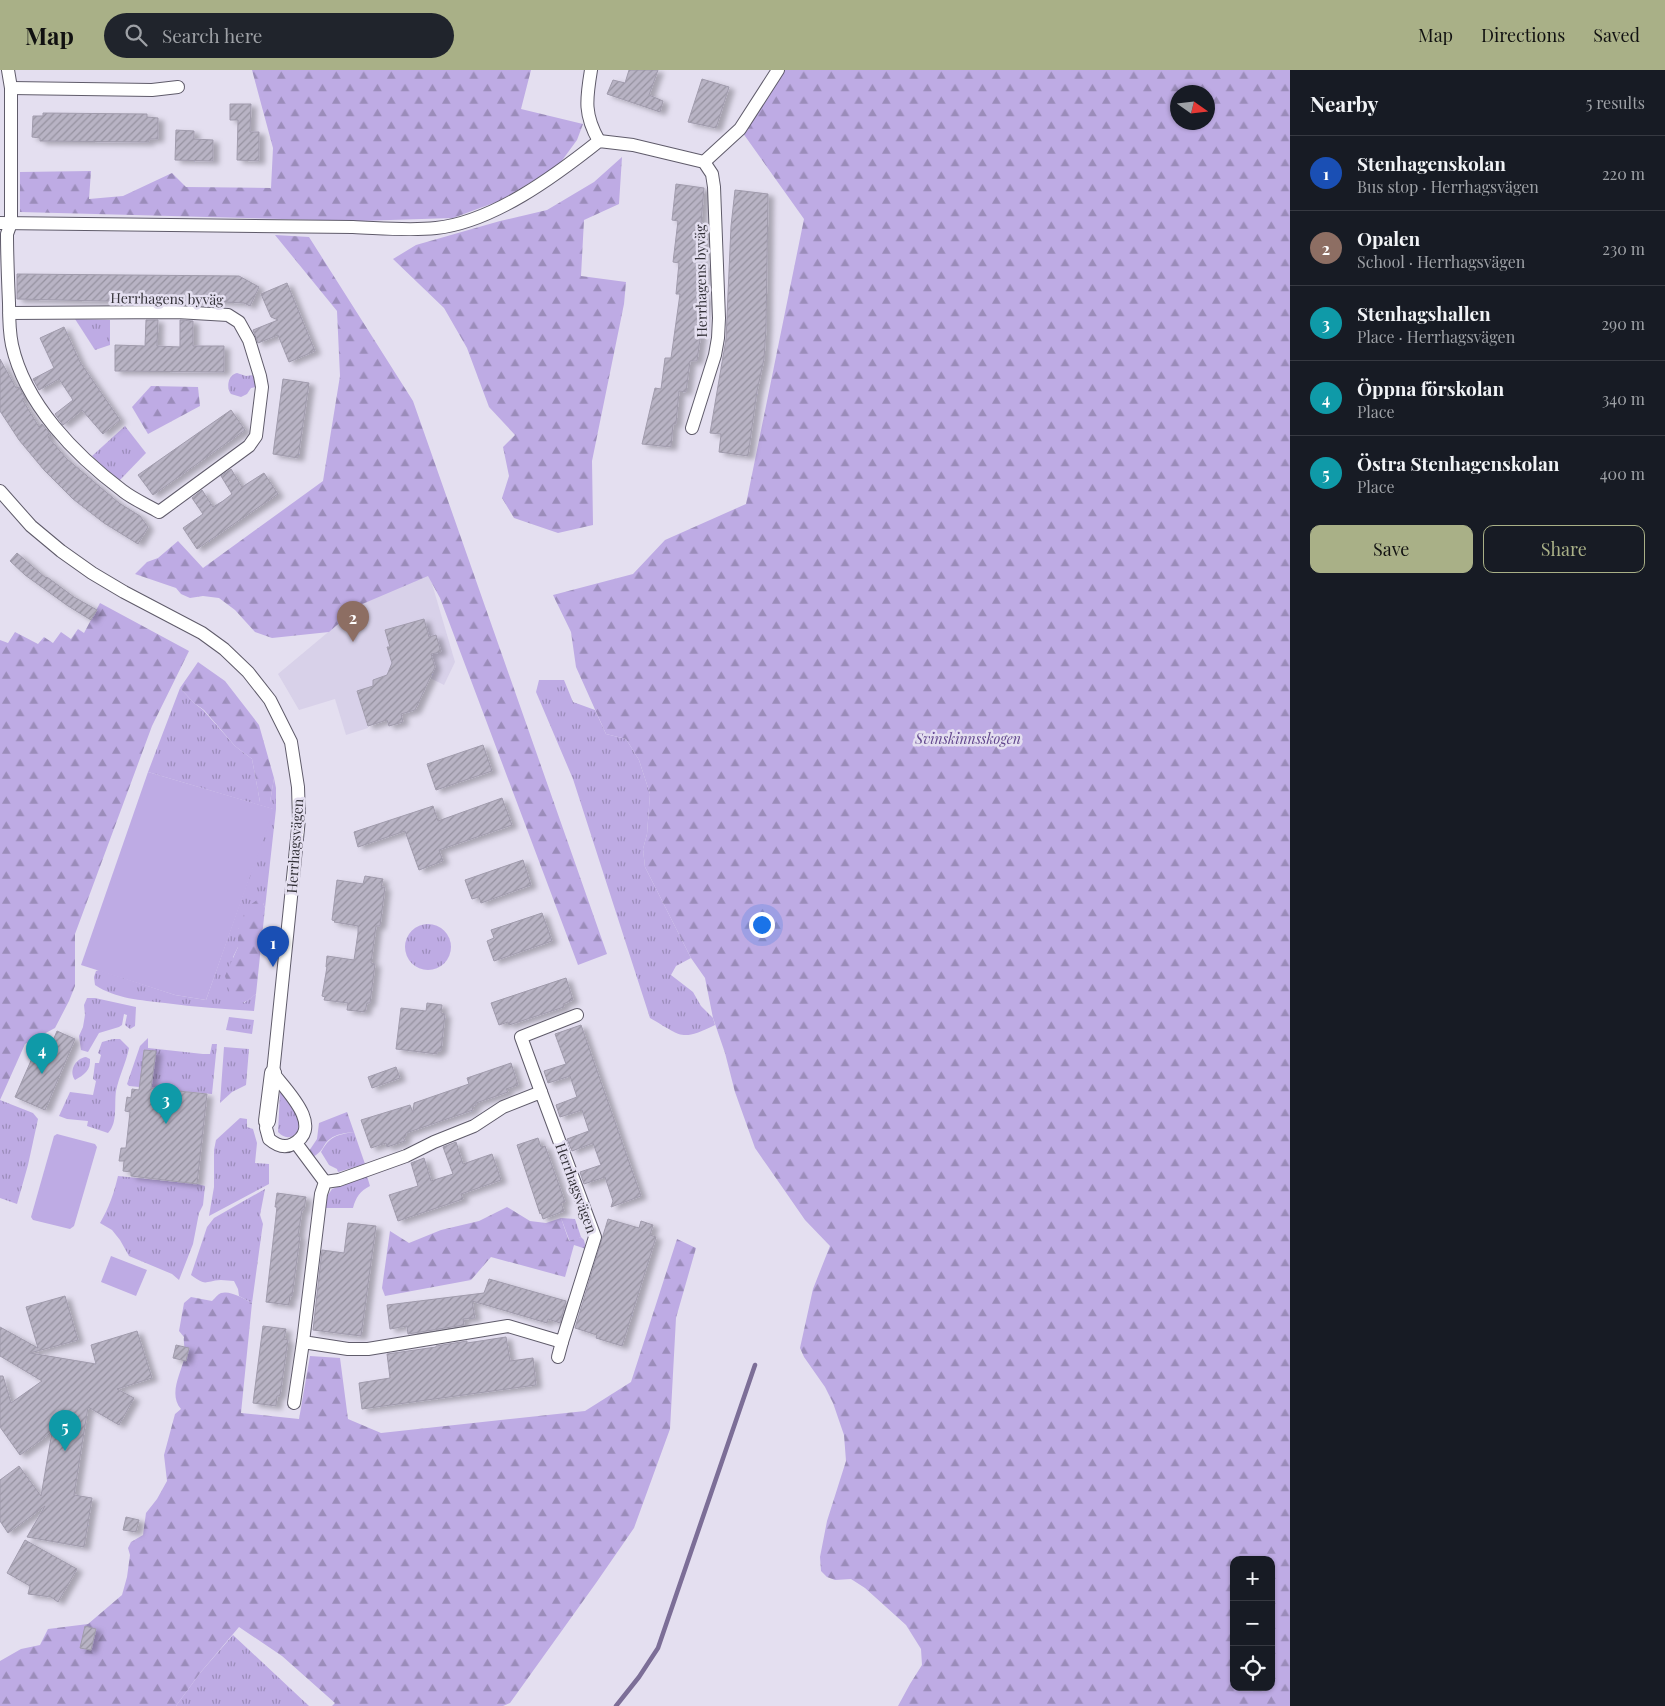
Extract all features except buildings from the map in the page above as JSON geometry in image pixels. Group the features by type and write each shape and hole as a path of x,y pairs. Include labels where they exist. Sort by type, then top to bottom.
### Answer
{"street":[{"name":"Herrhagens byväg","path":"8,70 11,88 5,223 7,234 9,313 12,344 18,366 46,415 70,444 124,492 159,512 249,446 256,436 262,387 258,367 249,340 239,322 228,315 177,312 9,313"},
{"path":"590,70 587,110 591,127 599,142"},
{"path":"5,223 437,228 462,223 507,204 568,166 599,142 633,145 704,162 740,129 778,70"},
{"path":"11,88 152,90 178,87"},
{"name":"Herrhagens byväg","path":"692,428 715,355 719,318 714,187 712,174 704,162"},
{"name":"Herrhagsvägen","path":"0,491 31,526 69,557 116,587 202,633 224,649 248,672 270,700 283,724 295,756 299,819 266,1128 268,1139 274,1144 289,1146 296,1143"},
{"name":"Herrhagsvägen","path":"558,1357 594,1237 521,1037 577,1014"},
{"path":"273,1073 303,1112 306,1120 303,1134 296,1143 325,1182"},
{"path":"325,1182 346,1178 406,1156 434,1142 474,1126 503,1107 541,1092"},
{"path":"294,1403 321,1194 325,1182"},
{"path":"303,1342 348,1349 368,1349 508,1326 562,1342"}],"shaded area":[{"path":"423,553 455,662 444,685 430,678 435,667 431,654 438,652 436,635 429,637 424,619 388,647 392,663 387,675 373,680 373,686 357,691 368,728 346,735 335,699 299,710 278,674"}],"green space":[{"path":"252,70 531,70 521,109 583,124 577,140 558,166 499,201 453,218 359,221 20,212 20,172 91,171 89,199 123,196 172,173 186,187 271,188 273,148"},
{"name":"Svinskinnsskogen","path":"778,70 1290,70 1290,1706 898,1706 922,1665 921,1649 906,1625 865,1588 851,1579 835,1580 827,1577 821,1571 820,1557 827,1521 846,1461 844,1435 833,1403 825,1387 800,1348 813,1289 830,1246 805,1220 755,1148 735,1092 725,1053 713,1018 705,978 691,958 645,867 643,849 647,834 650,794 639,760 626,739 606,734 576,667 571,632 553,595 633,574 665,540 746,504 804,219 740,129"},
{"path":"622,157 619,204 584,220 581,276 626,282 624,304 592,461 593,525 558,533 514,518 502,498 509,476 503,447 515,435 489,407 467,348 444,308 393,259 416,245 500,221 547,210 594,182"},
{"path":"275,235 309,237 413,401 607,954 578,965 440,598 428,576 360,605 329,632 272,638 255,632 235,610 219,598 203,596 190,598 181,594 176,588 135,574 147,562 158,558 178,541 203,568 323,481 340,376 337,311"},
{"path":"75,319 110,320 110,345 95,350"},
{"path":"237,373 246,376 254,375 256,387 251,388 247,394 241,397 231,394 229,388 230,379"},
{"path":"151,386 198,387 200,406 148,434 132,407"},
{"path":"125,426 146,453 119,481 92,456"},
{"path":"100,603 189,651 152,726 75,934 75,986 69,1001 55,1028 25,1044 0,1100 0,640 8,643 15,632 38,644 44,637 53,643 61,632 71,639 78,629 84,633"},
{"path":"198,662 225,681 259,725 274,778 270,802 260,802 252,759 235,746 204,710 194,703 180,688"},
{"path":"539,680 564,680 573,702 595,710 606,734 626,739 639,760 650,794 647,834 643,849 645,867 691,958 676,966 671,975 693,992 701,1006 713,1018 715,1025 695,1034 681,1035 650,1018 573,779 536,692"},
{"path":"180,688 203,710 235,746 252,759 260,802 270,802 274,778 276,809 265,908 263,903 238,929 238,947 233,957 244,1003 256,994 254,1011 138,1000 111,993 95,985 94,977 96,971 99,970 175,995 206,1000 273,809 148,772"},
{"path":"148,772 274,809 206,1000 175,995 81,965"},
{"path":"257,900 263,903 265,908 256,994 247,1001 239,1003 232,1000 225,976 238,947 238,929 247,907"},
{"path":"428,924 441,928 447,934 451,947 447,960 441,966 428,970 415,966 409,960 405,947 409,934 415,928"},
{"path":"87,998 136,1007 135,1026 130,1029 125,1025 127,1015 124,1014 122,1025 99,1033 88,1052 81,1050 79,1036 83,1027 84,1005"},
{"path":"229,1017 254,1020 252,1034 226,1030"},
{"path":"148,1038 148,1048 203,1054 210,1054 212,1044 217,1044 212,1094 129,1086 127,1084 140,1046"},
{"path":"120,1039 129,1048 116,1091 113,1124 108,1133 87,1126 88,1121 67,1119 59,1116 70,1092 93,1095 96,1081 93,1079 95,1063 99,1063 101,1055 98,1053 102,1042"},
{"path":"224,1047 249,1049 246,1085 232,1092 220,1103"},
{"path":"86,1057 90,1059 88,1069 75,1080 72,1073 74,1066 76,1062"},
{"path":"282,1092 293,1107 298,1118 298,1130 295,1135 290,1137 278,1132 280,1093"},
{"path":"0,1100 33,1113 38,1119 17,1204 0,1198"},
{"path":"347,1112 354,1132 332,1137 320,1152 313,1157 309,1151 317,1139 319,1123"},
{"path":"240,1118 247,1119 247,1127 253,1129 257,1143 255,1163 269,1164 269,1184 209,1216 214,1187 214,1150 216,1140"},
{"path":"354,1132 365,1164 338,1172 337,1169 329,1165 321,1152 334,1137"},
{"path":"57,1134 95,1144 97,1147 74,1226 70,1229 33,1220 31,1217 54,1136"},
{"path":"118,1176 205,1186 203,1205 199,1213 193,1244 179,1280 172,1274 129,1256 112,1230 100,1223 111,1200"},
{"path":"367,1176 370,1186 359,1195 353,1208 325,1208 328,1195 332,1189"},
{"path":"265,1189 260,1215 263,1224 252,1303 239,1296 234,1281 203,1282 191,1275 207,1227 214,1218"},
{"path":"507,1207 530,1221 546,1223 561,1218 569,1241 581,1237 584,1240 586,1249 574,1245 565,1277 491,1257 471,1280 385,1296 382,1288 390,1231 409,1243 441,1230 479,1221"},
{"path":"561,1218 575,1219 581,1237 570,1242"},
{"path":"677,1239 696,1248 676,1318 670,1429 634,1528 510,1703 503,1706 332,1706 335,1703 282,1656 239,1627 200,1673 176,1706 0,1706 0,1661 21,1649 40,1645 48,1629 88,1624 122,1595 130,1555 128,1548 131,1542 143,1535 146,1513 157,1499 167,1481 164,1455 175,1414 181,1409 177,1403 175,1390 185,1354 184,1337 179,1331 184,1303 191,1297 212,1301 225,1292 237,1295 252,1303 241,1413 299,1419 310,1356 340,1358 348,1419 381,1433 585,1411 631,1382"},
{"path":"111,1256 147,1270 136,1296 101,1282"},
{"path":"233,1635 309,1706 176,1706 200,1673"}],"waterway":[{"path":"616,1706 639,1677 658,1648 755,1365"}],"place":[{"name":"Opalen","path":"353,642"},
{"name":"Stenhagenskolan","path":"273,967"},
{"name":"Öppna förskolan","path":"42,1074"},
{"name":"Stenhagshallen","path":"166,1124"},
{"name":"Östra Stenhagenskolan","path":"65,1451"}]}
